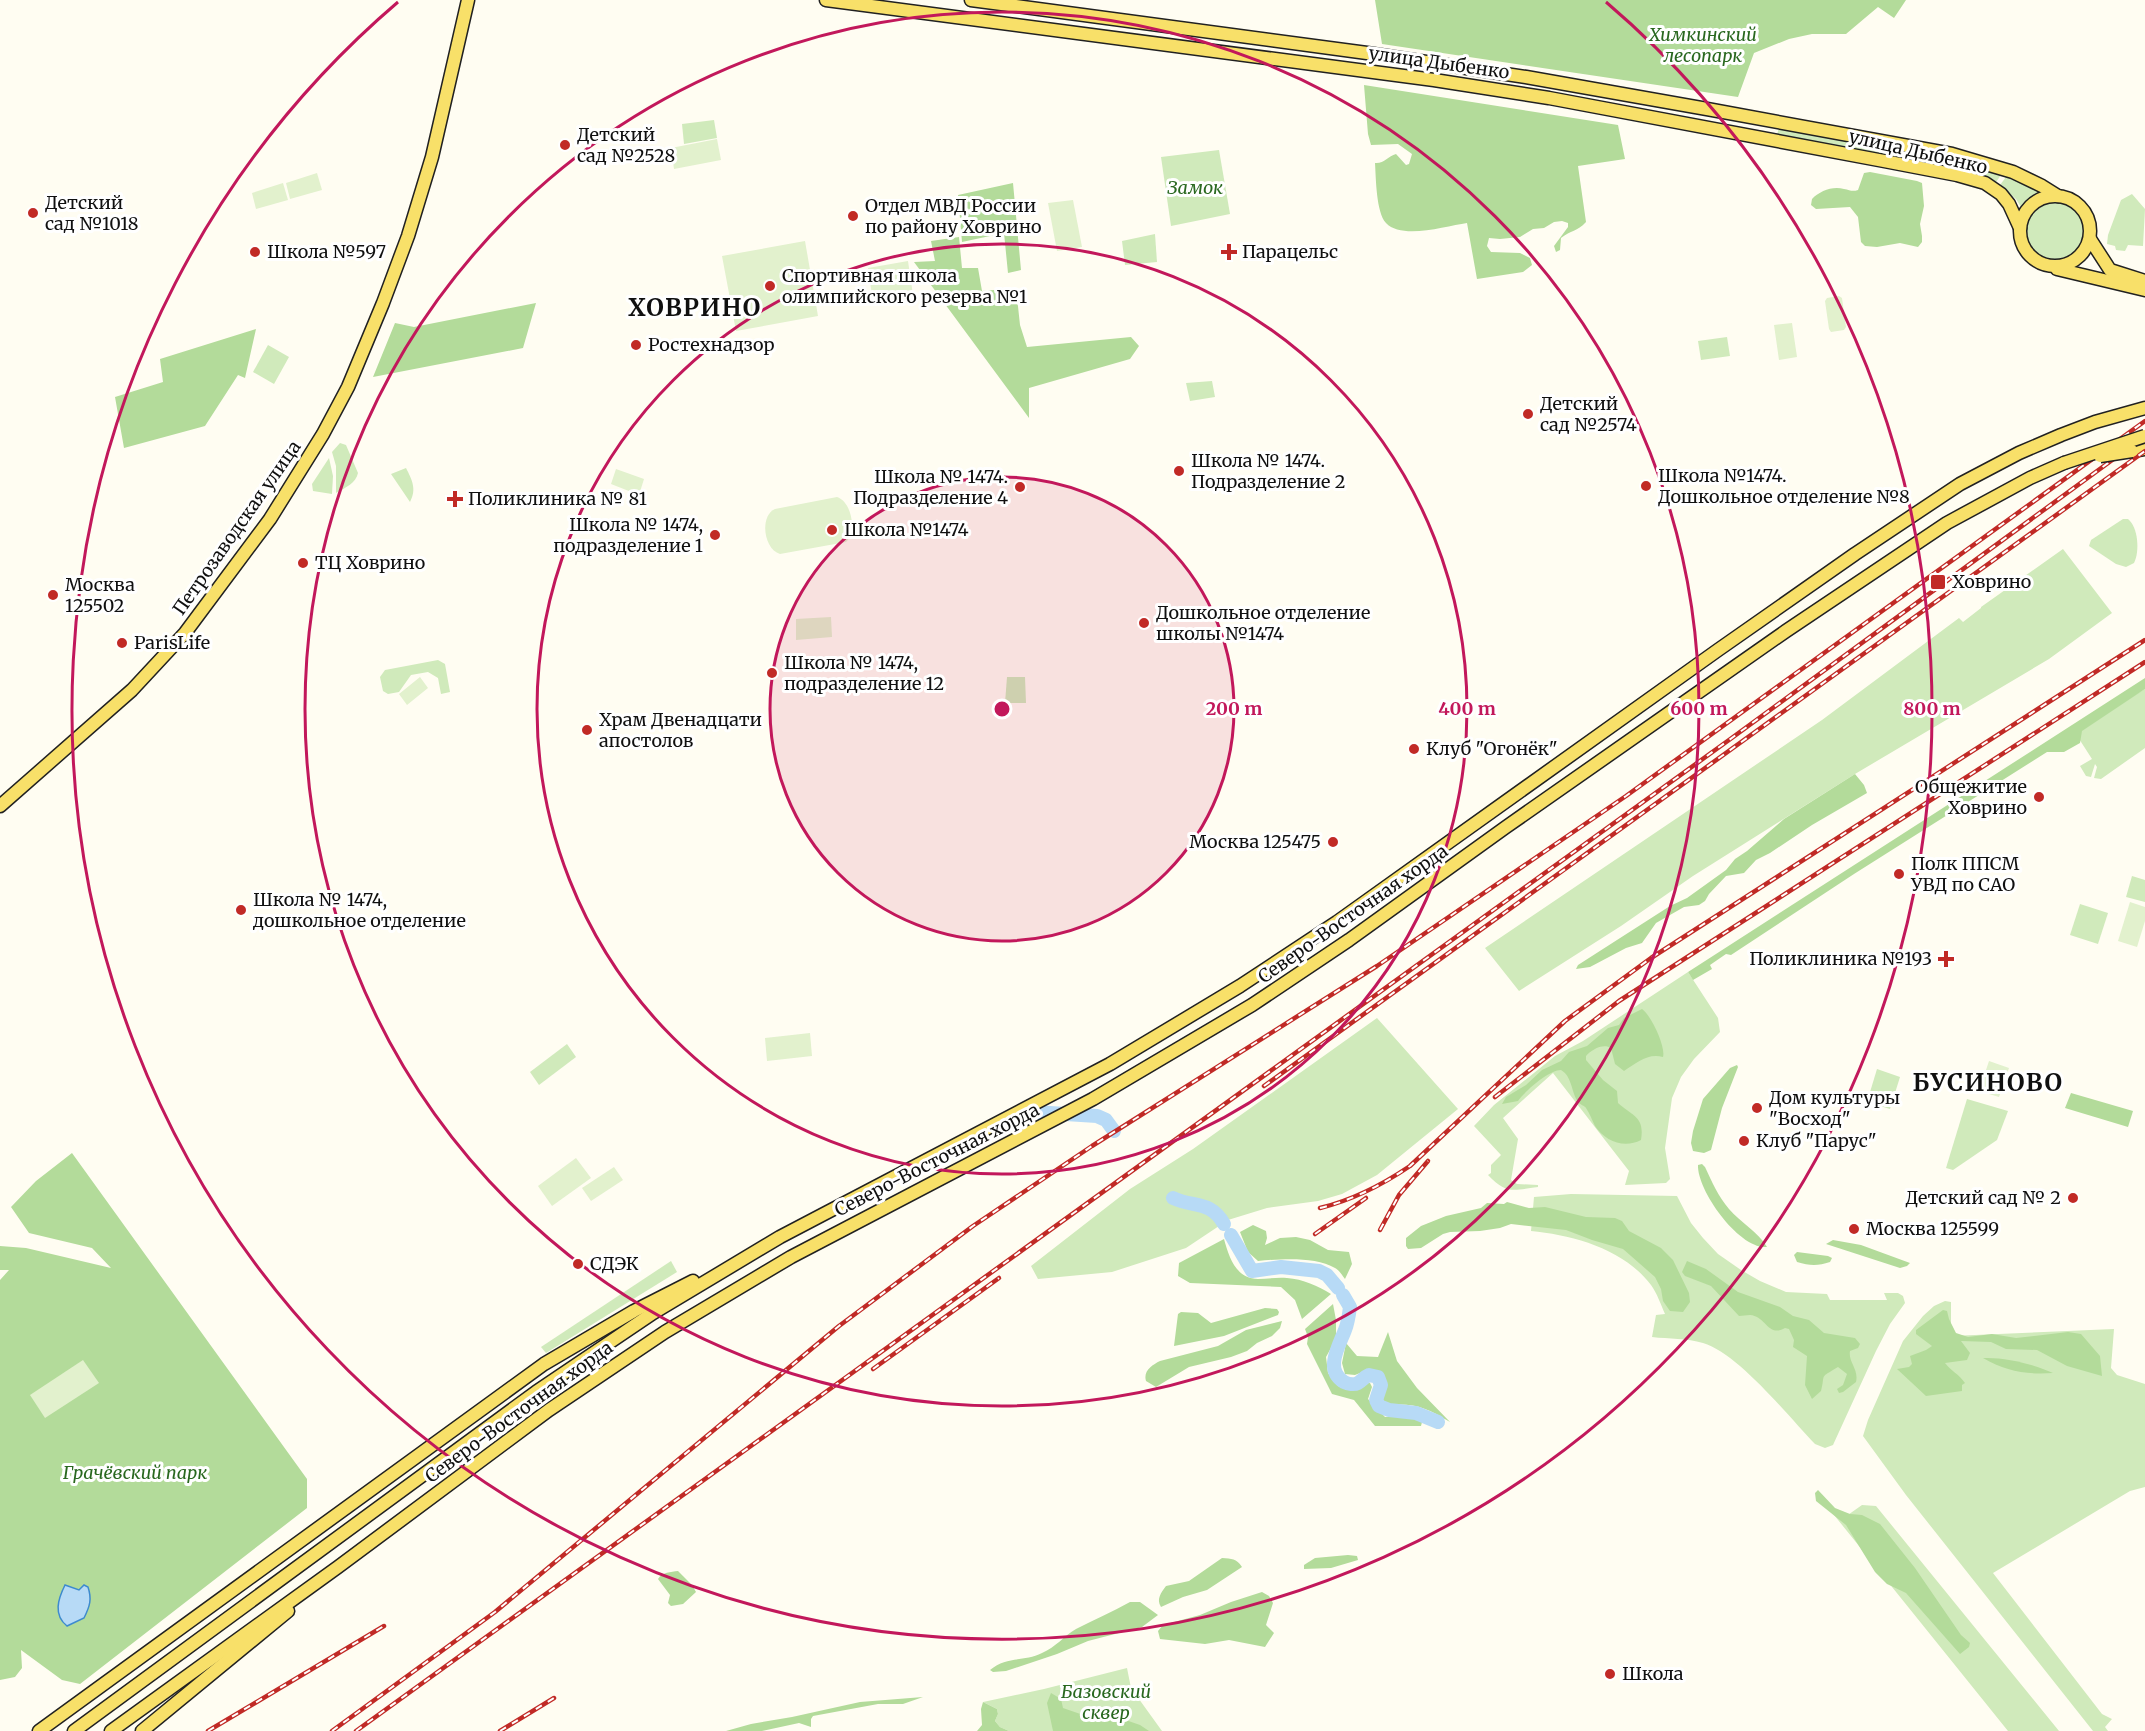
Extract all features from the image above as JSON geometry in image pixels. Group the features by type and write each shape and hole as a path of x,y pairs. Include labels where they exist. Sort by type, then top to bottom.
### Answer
{"main road":[{"name":"Петрозаводская улица","path":"0,806 132,690 185,633 270,519 323,434 352,378 390,287 408,236 432,157 468,0"},
{"name":"улица Дыбенко","path":"826,0 1445,82 1559,100 1884,160 1985,183 2001,194 2009,204 2020,228"},
{"name":"улица Дыбенко","path":"971,0 1367,53 1526,77 1719,111 1952,154 2013,172 2058,196"},
{"path":"2050,267 2059,267 2075,261 2087,248 2090,239 2091,227 2086,213 2076,202 2058,196 2049,196 2033,204 2027,211 2020,228 2026,252 2034,260 2050,267 2145,290"},
{"path":"2090,239 2105,266 2110,270 2145,281"},
{"name":"Северо-Восточная хорда","path":"74,1731 546,1386 653,1313 728,1267 807,1223 1110,1064 1240,986 1337,922 1718,650 1960,484 2019,453 2095,422 2145,408"},
{"path":"2064,463 2145,436"},
{"path":"2064,463 2145,449"},
{"name":"Северо-Восточная хорда","path":"111,1731 339,1567 559,1404 680,1322 791,1257 1121,1083 1252,1005 1349,940 1786,631 1947,523 2030,478 2064,463"},
{"path":"39,1731 544,1364 683,1285 728,1267"},
{"path":"142,1731 246,1648 339,1567"}],"green space":[{"name":"Химкинский лесопарк","path":"1375,0 1906,0 1894,18 1878,7 1846,34 1812,34 1789,39 1754,53 1738,97 1382,44"},
{"path":"1364,85 1618,125 1625,159 1578,166 1586,222 1580,228 1561,238 1560,250 1556,252 1554,246 1568,227 1568,223 1562,221 1554,222 1544,228 1533,229 1520,237 1489,238 1487,246 1491,252 1520,253 1530,258 1532,265 1523,272 1477,279 1467,223 1436,229 1402,231 1393,228 1383,218 1377,194 1375,163 1396,154 1406,165 1409,164 1412,154 1398,144 1371,145"},
{"path":"714,120 717,138 684,144 682,124"},
{"path":"1779,127 1969,163 2001,175 1996,182 1973,171 1777,135"},
{"path":"717,139 721,160 674,169 671,148"},
{"name":"Замок","path":"1219,150 1230,214 1171,226 1161,157"},
{"path":"1870,172 1922,183 1924,206 1920,224 1922,242 1918,247 1900,243 1877,247 1865,246 1861,242 1858,217 1850,207 1816,209 1811,205 1812,199 1826,190 1840,188 1858,190 1864,173"},
{"path":"317,173 322,190 290,199 286,183"},
{"path":"2006,177 2041,191 2021,207 2016,199 2000,185"},
{"path":"283,183 288,200 256,209 252,193"},
{"path":"1013,183 1021,270 1008,273 1004,233 962,242 958,195"},
{"path":"2132,194 2145,209 2143,246 2128,245 2125,251 2116,250 2115,246 2107,244 2108,235 2121,200"},
{"path":"1073,200 1082,247 1057,251 1048,203"},
{"path":"2055,202 2066,204 2079,215 2084,231 2082,242 2071,255 2055,260 2044,258 2031,247 2026,231 2028,220 2039,207"},
{"path":"1155,234 1157,262 1125,265 1122,241"},
{"path":"959,237 962,268 978,268 982,291 1016,288 1020,325 1027,347 1131,337 1139,346 1130,359 1029,388 1029,418 914,262 935,261 931,241"},
{"name":"Спортивная школа олимпийского резерва №1","path":"805,241 818,316 736,331 722,256"},
{"path":"908,261 913,295 873,302 868,268"},
{"path":"1839,296 1842,298 1846,327 1844,330 1831,332 1825,301 1827,298"},
{"path":"536,303 523,348 373,377 395,323 414,327"},
{"path":"1792,323 1797,357 1779,360 1774,325"},
{"path":"256,329 245,378 238,375 205,426 124,448 115,397 163,382 160,359"},
{"path":"1727,337 1730,356 1701,360 1698,341"},
{"path":"268,345 289,357 274,384 253,372"},
{"path":"1212,381 1215,397 1190,401 1186,383"},
{"path":"340,443 346,445 358,473 353,482 336,493 336,466 332,452"},
{"path":"329,458 333,476 332,494 313,491 312,484"},
{"path":"406,468 413,489 410,502 391,474"},
{"path":"616,469 644,479 639,495 611,484"},
{"path":"837,497 846,505 851,518 851,531 846,542 780,554 770,546 765,525 770,513 775,509"},
{"path":"2123,519 2128,519 2131,523 2137,540 2134,563 2126,567 2116,564 2089,546 2091,540"},
{"path":"2063,549 2112,613 2049,659 1855,774 1693,876 1621,926 1519,991 1485,948 1822,720 1959,618 1963,622"},
{"path":"831,617 832,637 796,640 796,619"},
{"path":"438,660 445,664 450,692 441,694 438,678 428,672 411,675 399,692 388,694 383,691 380,677 385,670"},
{"path":"420,677 428,688 407,705 399,694"},
{"path":"1007,677 1025,677 1026,703 1005,703"},
{"path":"2145,678 2145,689 2082,731 2080,743 2064,752 2047,752 1731,955 1726,954 1710,965 1712,969 1693,980 1688,972"},
{"path":"2145,689 2145,748 2101,779 2094,778 2097,767 2095,764 2091,777 2086,776 2080,766 2092,759 2074,731"},
{"path":"1855,774 1867,793 1756,860 1744,873 1726,876 1705,901 1699,905 1684,907 1656,923 1642,943 1626,948 1590,967 1576,969 1578,965 1670,906 1687,898 1726,870 1735,859 1784,819"},
{"path":"2132,876 2145,880 2145,902 2126,897"},
{"path":"2130,902 2145,907 2145,921 2137,947 2118,941"},
{"path":"2080,904 2108,913 2098,944 2070,935"},
{"path":"1688,972 1718,1018 1720,1032 1694,1059 1681,1077 1672,1098 1665,1148 1670,1179 1666,1183 1625,1185 1629,1171 1553,1073 1503,1118 1518,1139 1511,1180 1517,1184 1538,1185 1538,1187 1511,1190 1500,1186 1488,1175 1491,1173 1491,1165 1501,1155 1474,1126 1494,1105 1555,1056 1583,1041"},
{"path":"1642,1009 1657,1032 1663,1057 1652,1056 1624,1071 1615,1064 1611,1048 1604,1046 1597,1048 1586,1056 1586,1060 1603,1080 1617,1091 1618,1103 1639,1121 1642,1132 1641,1140 1628,1144 1615,1142 1604,1136 1595,1126 1589,1112 1576,1099 1568,1077 1561,1070 1544,1077 1518,1101 1502,1104 1506,1097 1526,1085 1542,1070 1561,1061 1569,1052 1587,1046 1608,1028 1619,1025 1624,1018"},
{"path":"1377,1018 1458,1109 1377,1175 1342,1194 1318,1201 1267,1208 1228,1220 1186,1248 1112,1272 1038,1279 1031,1266 1130,1189 1193,1149"},
{"path":"810,1033 812,1056 767,1061 765,1038"},
{"path":"567,1044 576,1057 539,1085 530,1072"},
{"path":"1989,1061 2009,1068 1999,1097 1979,1091"},
{"path":"1737,1065 1711,1150 1704,1153 1693,1151 1691,1143 1693,1131 1703,1099 1730,1068"},
{"path":"1877,1069 1900,1077 1890,1109 1867,1102"},
{"path":"2071,1093 2133,1111 2128,1127 2065,1108"},
{"path":"1967,1099 2008,1111 1997,1140 1953,1170 1946,1168"},
{"name":"Грачёвский парк","path":"72,1153 307,1479 307,1508 80,1684 62,1680 21,1650 22,1668 15,1677 0,1680 0,1280 9,1270 0,1270 0,1246 26,1248 111,1268 92,1248 29,1233 11,1207 36,1181","holes":["72,1588 79,1590 84,1618 67,1626"]},
{"path":"576,1158 591,1178 552,1206 538,1186"},
{"path":"1702,1164 1725,1204 1767,1247 1756,1245 1745,1239 1722,1217 1712,1203 1700,1176 1698,1165"},
{"path":"614,1167 623,1180 591,1201 582,1188"},
{"path":"1571,1194 1677,1196 1691,1223 1718,1254 1760,1281 1786,1292 1827,1294 1830,1300 1887,1300 1884,1293 1898,1293 1903,1296 1905,1303 1890,1324 1876,1351 1833,1445 1825,1448 1815,1444 1747,1372 1717,1349 1697,1341 1652,1337 1656,1315 1665,1314 1651,1285 1627,1262 1580,1240 1531,1231 1534,1197"},
{"path":"1507,1202 1529,1208 1545,1207 1586,1217 1615,1218 1622,1221 1629,1231 1661,1248 1673,1260 1689,1293 1690,1302 1683,1312 1670,1311 1663,1301 1661,1289 1655,1277 1623,1249 1566,1230 1511,1224 1480,1231 1450,1232 1421,1248 1408,1249 1406,1246 1406,1238 1421,1226 1446,1216 1481,1208 1487,1203 1504,1204"},
{"path":"1253,1225 1266,1231 1265,1245 1280,1238 1296,1237 1310,1240 1328,1250 1349,1252 1352,1264 1345,1279 1336,1269 1318,1262 1297,1259 1258,1261 1248,1252 1240,1232"},
{"path":"1224,1239 1231,1260 1244,1275 1258,1279 1299,1280 1331,1294 1302,1319 1295,1300 1281,1287 1190,1283 1178,1276 1179,1263"},
{"path":"1833,1240 1861,1245 1910,1263 1900,1268 1826,1244"},
{"path":"1797,1252 1832,1258 1826,1263 1806,1264 1797,1262 1794,1255"},
{"path":"671,1261 677,1272 546,1353 541,1347"},
{"path":"1687,1261 1706,1269 1738,1292 1780,1307 1793,1316 1809,1320 1824,1333 1855,1338 1860,1344 1858,1348 1850,1351 1850,1355 1857,1377 1856,1382 1839,1393 1837,1389 1843,1385 1847,1374 1838,1367 1825,1375 1821,1391 1812,1399 1805,1385 1807,1356 1793,1347 1794,1340 1789,1329 1771,1329 1755,1316 1739,1316 1711,1286 1685,1276 1682,1272"},
{"path":"1945,1301 1951,1302 1951,1336 2114,1329 2111,1368 2117,1375 2145,1384 2145,1487 2130,1491 1993,1573 2102,1714 2112,1719 2105,1727 2108,1731 2093,1731 1906,1495 1863,1436 1903,1341 1923,1316 1934,1306"},
{"path":"1333,1304 1336,1339 1326,1357 1328,1373 1338,1386 1347,1390 1359,1389 1366,1382 1370,1383 1372,1387 1368,1399 1385,1417 1414,1415 1422,1422 1421,1426 1375,1426 1354,1400 1332,1394 1307,1344 1308,1337 1305,1329"},
{"path":"1265,1308 1277,1309 1278,1315 1224,1336 1174,1346 1178,1314 1181,1312 1198,1313 1211,1323"},
{"path":"1943,1310 1947,1311 1956,1333 1968,1337 1992,1334 2016,1338 2068,1332 2081,1334 2100,1356 2102,1376 2067,1366 2037,1350 2006,1349 1991,1342 1961,1341 1970,1353 1967,1360 1945,1363 1965,1383 1962,1385 1962,1391 1926,1396 1897,1369 1909,1367 1912,1364 1910,1356 1932,1346 1916,1334 1916,1330"},
{"path":"1282,1321 1280,1328 1272,1336 1247,1351 1189,1367 1156,1387 1146,1381 1147,1371 1160,1361 1218,1346 1246,1330"},
{"path":"1388,1332 1397,1361 1417,1388 1450,1422 1421,1408 1389,1405 1380,1398 1384,1384 1381,1376 1370,1369 1355,1375 1345,1374 1342,1363 1346,1343 1357,1356 1378,1357"},
{"path":"1983,1358 2019,1362 2053,1373 2017,1371"},
{"path":"83,1360 99,1383 45,1418 30,1395"},
{"path":"1818,1490 1835,1508 1850,1514 1862,1515 1880,1524 1915,1568 1961,1635 1970,1643 1969,1647 1960,1654 1906,1593 1887,1584 1875,1572 1846,1525 1816,1501 1815,1493"},
{"path":"1826,1505 1845,1517 1862,1505 1876,1506 2059,1731 2008,1731"},
{"path":"1357,1556 1358,1560 1331,1568 1304,1569 1304,1565 1315,1558"},
{"path":"1222,1558 1236,1560 1242,1567 1207,1590 1161,1607 1159,1599 1166,1586 1189,1581"},
{"path":"678,1571 696,1592 683,1604 671,1606 668,1603 670,1595 658,1579 664,1574"},
{"path":"1262,1592 1269,1596 1273,1603 1266,1625 1274,1633 1265,1647 1229,1640 1205,1644 1160,1639 1158,1631 1163,1625 1200,1615"},
{"path":"1130,1602 1140,1602 1158,1615 1142,1627 1088,1641 1006,1671 993,1672 990,1670 1009,1661 1042,1653 1076,1629"},
{"name":"Базовский сквер","path":"1127,1668 1131,1688 1162,1731 1009,1731 1000,1727 995,1721 998,1714 997,1709 983,1702 1044,1689"},
{"path":"1051,1693 1061,1699 1063,1708 1089,1717 1094,1709 1140,1725 1149,1731 1053,1731 1047,1703"},
{"path":"923,1697 903,1704 878,1704 813,1716 811,1727 799,1723 762,1731 726,1731 860,1702"},
{"path":"983,1702 997,1709 998,1714 995,1721 1000,1727 1009,1731 977,1731 982,1725"}],"water":[{"path":"65,1585 79,1590 84,1585 88,1587 90,1595 89,1606 84,1618 67,1626 58,1612 60,1596"}],"waterway":[{"path":"1034,1112 1097,1116 1106,1120 1114,1131"},
{"path":"1173,1198 1213,1211 1224,1224"},
{"path":"1231,1235 1252,1271 1281,1267 1319,1271 1327,1275 1338,1288"},
{"path":"1343,1295 1350,1307 1347,1325 1335,1357 1335,1371 1338,1377 1349,1384 1358,1383 1369,1375 1378,1377 1381,1385 1376,1400 1379,1406 1389,1410 1416,1413 1438,1422"}],"railway":[{"path":"332,1731 495,1612 839,1326 973,1226 1092,1146 1377,966 1626,796 2145,421"},
{"path":"356,1731 1729,740 2145,436"},
{"path":"1264,1086 2145,451"},
{"path":"1320,1208 1367,1191 1410,1166 1565,1021 1651,958 2145,640"},
{"path":"1495,1097 1619,1001 2145,662"},
{"path":"1380,1230 1399,1195 1428,1161"},
{"path":"1315,1234 1366,1198"},
{"path":"873,1369 999,1278"},
{"path":"208,1731 384,1626"},
{"path":"500,1731 554,1698"}],"place":[{"name":"Детский сад №2528","path":"565,145"},
{"name":"Детский сад №1018","path":"33,213"},
{"name":"Отдел МВД России по району Ховрино","path":"853,216"},
{"name":"Школа №597","path":"255,252"},
{"name":"Парацельс","path":"1229,252"},
{"name":"Спортивная школа олимпийского резерва №1","path":"770,286"},
{"name":"Ростехнадзор","path":"636,345"},
{"name":"Детский сад №2574","path":"1528,414"},
{"name":"Школа № 1474. Подразделение 2","path":"1179,471"},
{"name":"Школа №1474. Дошкольное отделение №8","path":"1646,486"},
{"name":"Школа № 1474. Подразделение 4","path":"1020,487"},
{"name":"Поликлиника № 81","path":"455,499"},
{"name":"Школа №1474","path":"832,530"},
{"name":"Школа № 1474, подразделение 1","path":"715,535"},
{"name":"ТЦ Ховрино","path":"303,563"},
{"name":"Ховрино","path":"1938,582"},
{"name":"Москва 125502","path":"53,595"},
{"name":"Дошкольное отделение школы №1474","path":"1144,623"},
{"name":"ParisLife","path":"122,643"},
{"name":"Школа № 1474, подразделение 12","path":"772,673"},
{"name":"Храм Двенадцати апостолов","path":"587,730"},
{"name":"Клуб \"Огонёк\"","path":"1414,749"},
{"name":"Общежитие Ховрино","path":"2039,797"},
{"name":"Москва 125475","path":"1333,842"},
{"name":"Полк ППСМ УВД по САО","path":"1899,874"},
{"name":"Школа № 1474, дошкольное отделение","path":"241,910"},
{"name":"Поликлиника №193","path":"1946,959"},
{"name":"Дом культуры \"Восход\"","path":"1757,1108"},
{"name":"Клуб \"Парус\"","path":"1744,1141"},
{"name":"Детский сад № 2","path":"2073,1198"},
{"name":"Москва 125599","path":"1854,1229"},
{"name":"СДЭК","path":"578,1264"},
{"name":"Школа","path":"1610,1674"}],"district":[{"name":"ХОВРИНО","path":"695,308"},
{"name":"БУСИНОВО","path":"1988,1083"}]}
